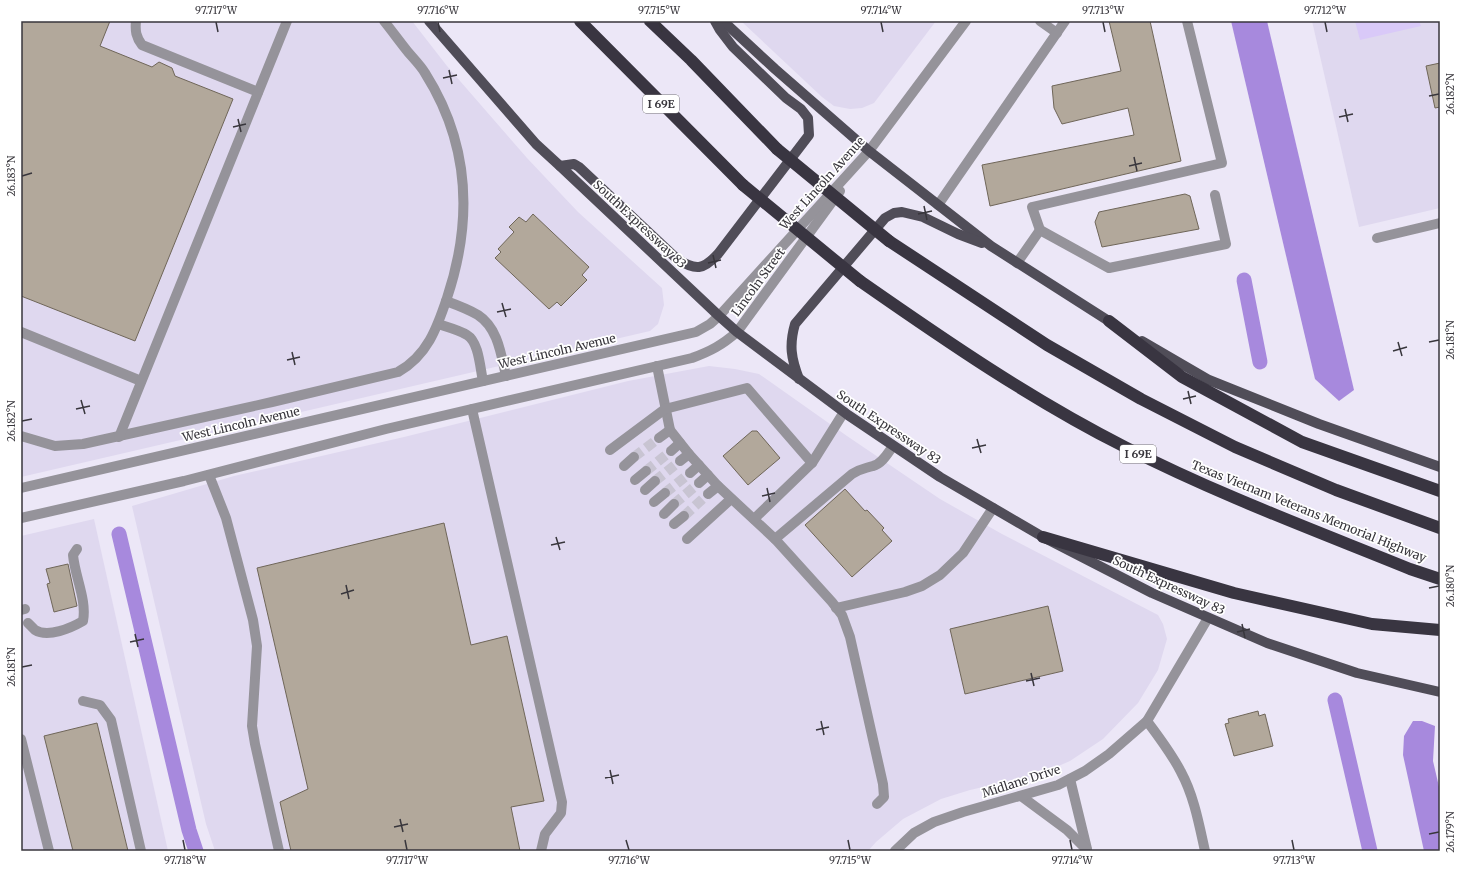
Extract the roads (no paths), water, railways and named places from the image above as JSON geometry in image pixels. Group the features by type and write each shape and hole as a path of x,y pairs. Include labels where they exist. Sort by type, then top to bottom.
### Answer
{"highway":[{"name":"Texas Vietnam Veterans Memorial Highway","path":"580,21 743,185 860,281 970,357 1053,408 1125,447 1215,491 1410,569 1440,579"},
{"path":"650,21 691,60 777,150 889,241 1047,345 1141,399 1234,447 1336,490 1440,528"},
{"path":"1108,321 1182,377 1302,442 1440,491"},
{"path":"1043,537 1234,593 1372,624 1440,630"}],"main road":[{"name":"South Expressway 83","path":"429,21 536,144 718,316 799,379 893,446 940,477 1043,537 1152,594 1266,643 1357,673 1440,692"},
{"path":"560,166 574,164 579,167 684,263 700,268 706,266 718,254 809,135 810,127 808,118 801,109 786,98 733,46 720,30 715,21"},
{"path":"723,21 775,69 869,151 938,205 991,246 1108,321 1209,380 1319,424 1440,467"},
{"path":"799,379 794,365 791,338 796,324 885,218 894,213 902,212 922,217 958,234 991,246"}],"street":[{"path":"136,21 135,31 137,39 142,45 258,92"},
{"path":"119,437 287,21"},
{"path":"21,436 55,446 80,444 119,437 398,372 409,366 419,356 429,342 438,324 457,260 463,224 464,201 462,172 458,150 449,122 434,88 424,71 384,21"},
{"name":"West Lincoln Avenue","path":"21,488 696,332 710,324 718,316 869,151 966,21"},
{"path":"1040,21 1057,33"},
{"path":"938,205 1065,21"},
{"path":"1187,21 1222,163 1032,207 1040,230 1109,268 1226,244 1216,195"},
{"name":"Lincoln Street","path":"737,332 869,151"},
{"path":"1377,238 1440,223"},
{"path":"1017,263 1040,230"},
{"path":"446,301 476,314 488,325 498,342 506,376"},
{"path":"438,324 463,333 473,340 476,346 483,381"},
{"path":"21,332 141,381"},
{"path":"21,518 209,475 386,429 692,358 725,343 737,332"},
{"path":"656,366 670,430 680,444 718,486 775,540 842,616 850,637 883,784 884,797 876,804"},
{"path":"610,450 665,409 747,388 812,463"},
{"path":"472,409 562,802 561,813 545,834 541,851"},
{"path":"754,519 812,463 844,412"},
{"path":"660,438 670,430"},
{"path":"671,451 680,444"},
{"path":"775,540 852,474 862,468 875,466 886,457 893,446"},
{"path":"680,461 689,454"},
{"path":"624,466 634,457"},
{"path":"690,473 699,465"},
{"path":"635,480 646,471"},
{"path":"209,475 226,518 253,620 257,646 252,726 279,851"},
{"path":"699,483 708,475"},
{"path":"645,490 655,481"},
{"path":"708,494 718,486"},
{"path":"654,502 665,493"},
{"path":"687,539 731,499"},
{"path":"664,514 674,504"},
{"path":"836,608 905,592 922,586 940,575 963,553 993,508"},
{"path":"674,524 684,516"},
{"path":"28,623 36,630 45,633 74,626 83,621 83,605 73,555 77,549"},
{"name":"Midlane Drive","path":"895,851 914,833 934,822 963,812 1058,785 1085,771 1109,754 1147,721 1208,618"},
{"path":"83,701 100,705 111,720 141,851"},
{"path":"1147,721 1164,743 1181,772 1195,808 1205,851"},
{"path":"21,739 48,851"},
{"path":"1070,779 1087,851"},
{"path":"1021,796 1067,830 1087,851"}],"waterway":[{"path":"1244,280 1260,362"},
{"path":"119,534 189,830 196,851"},
{"path":"1335,700 1370,851"}],"tunnel":[{"path":"634,457 659,438"},
{"path":"646,471 671,451"},
{"path":"655,481 680,461"},
{"path":"665,493 690,473"},
{"path":"674,504 699,483"},
{"path":"684,516 708,494"}]}
